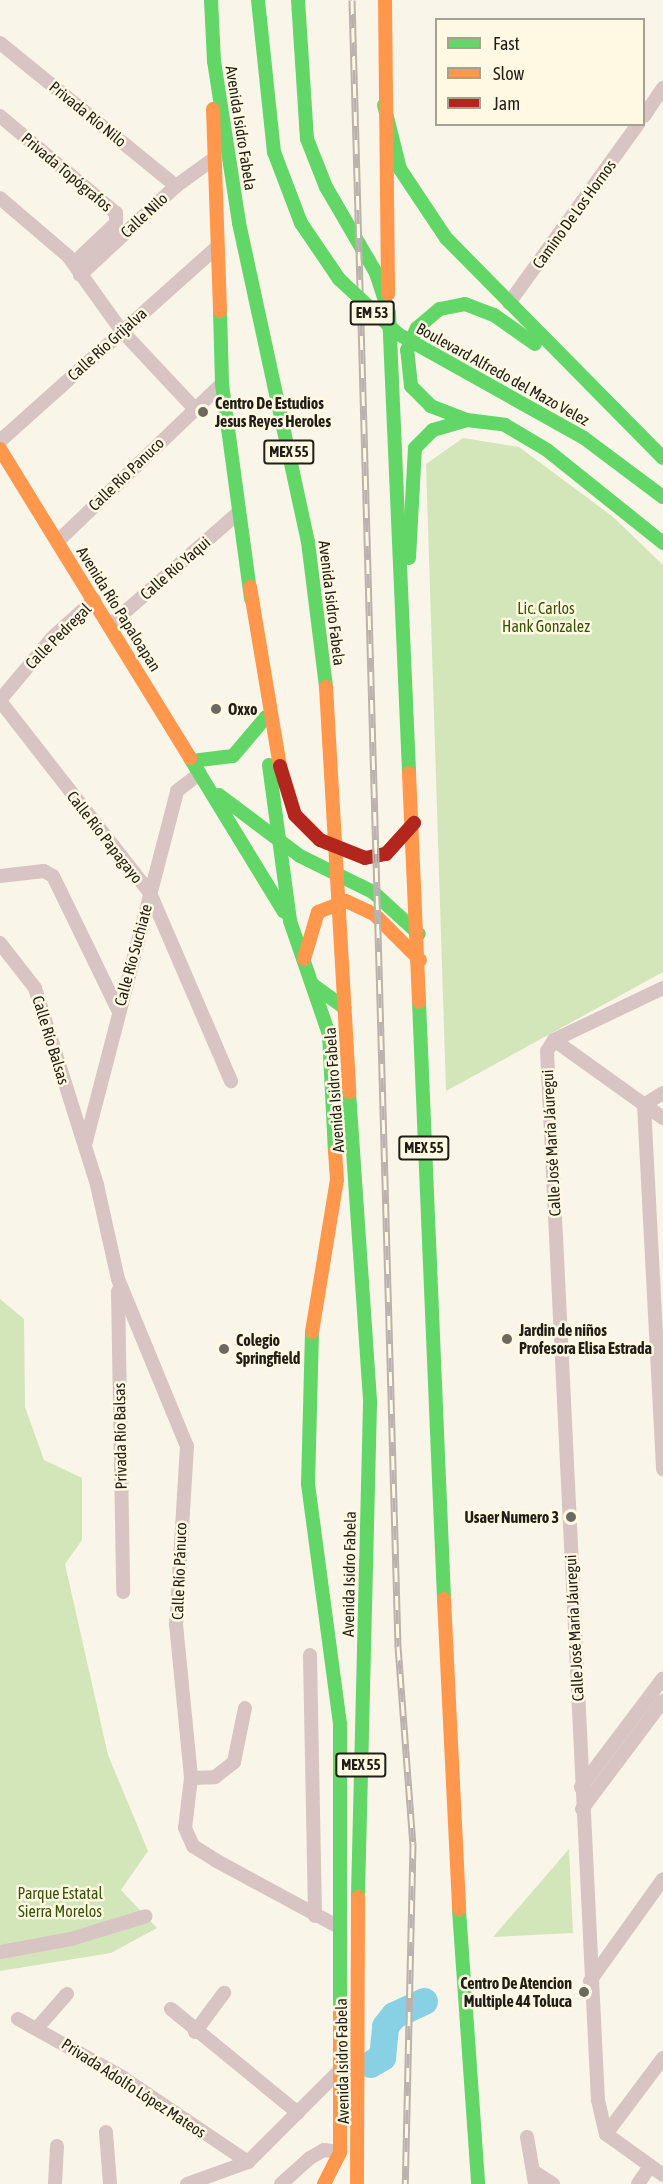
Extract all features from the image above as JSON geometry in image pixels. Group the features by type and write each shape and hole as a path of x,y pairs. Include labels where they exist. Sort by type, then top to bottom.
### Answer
{"main road":[{"name":"MEX 55","path":"211,0 214,61"},
{"name":"Boulevard Alfredo del Mazo Velez","path":"258,0 274,152 301,223 339,279 398,334 575,433 663,497"},
{"name":"MEX 55","path":"298,0 307,139 326,187 376,273 389,313 419,934 420,1063 455,1853 478,2184"},
{"path":"385,0 384,105 389,313"},
{"name":"Avenida Isidro Fabela","path":"214,61 212,160 222,384 266,717 275,839 290,921 329,1034 337,1195 312,1332 308,1430 309,1496 340,1724 337,1926 341,2184"},
{"name":"Avenida Isidro Fabela","path":"214,61 250,284 308,542 330,718 333,846 370,1404 357,1939 357,2184"},
{"name":"Boulevard Alfredo del Mazo Velez","path":"384,105 411,190 446,238 572,370 663,458"},
{"path":"467,420 431,406 407,376 412,334 440,309 465,304 494,315 572,370"},
{"path":"405,627 413,454 433,430 467,420 489,420 531,440 663,543"},
{"name":"Avenida Río Papaloapan","path":"2,457 58,541 290,921"},
{"path":"250,587 284,789 305,829 357,857 379,857 414,823"},
{"path":"192,760 214,762 233,756 266,717"},
{"name":"Avenida Río Papaloapan","path":"209,788 275,839 383,898 419,934"},
{"path":"304,959 315,918 337,902 374,914 420,960"},
{"path":"313,985 345,1008 329,1034"},
{"name":"MEX 55","path":"324,2184 340,2152"}],"street":[{"name":"Privada Río Nilo","path":"0,43 176,186"},
{"path":"645,115 663,88"},
{"name":"Privada Topógrafos","path":"0,116 116,213 116,223 77,269"},
{"name":"Camino De Los Hornos","path":"509,303 637,126"},
{"name":"Calle Nilo","path":"77,269 176,186 212,160"},
{"path":"0,198 77,269 122,330 194,408"},
{"name":"Calle Río Grijalva","path":"0,441 216,248"},
{"name":"Calle Río Panuco","path":"58,541 194,408 222,384"},
{"name":"Calle Río Yaqui","path":"110,625 239,512"},
{"name":"Calle Pedregal","path":"0,701 52,638 94,600"},
{"name":"Calle Río Papagayo","path":"0,701 150,893 231,1081"},
{"name":"Calle Río Suchiate","path":"85,1147 118,1010 177,791 200,773"},
{"path":"0,876 44,871 53,876 118,1010"},
{"name":"Calle Río Balsas","path":"0,943 35,988 85,1147"},
{"path":"550,1046 663,988"},
{"path":"550,1046 663,1118"},
{"name":"Calle José María Jáuregui","path":"550,1046 590,1981 598,2100 606,2134"},
{"path":"644,1105 663,1093"},
{"path":"644,1105 663,1470"},
{"name":"Calle Río Pánuco","path":"85,1147 118,1280 187,1446 176,1624 191,1778 185,1828 193,1846 315,1916 337,1926"},
{"name":"Privada Río Balsas","path":"118,1280 123,1592"},
{"path":"310,1655 315,1916"},
{"path":"581,1787 663,1677"},
{"path":"582,1809 663,1701"},
{"path":"191,1778 215,1777 234,1762 245,1708"},
{"path":"590,1981 663,1879"},
{"path":"0,1952 71,1939 146,1916"},
{"path":"195,2032 224,1993"},
{"path":"38,2027 67,1994"},
{"path":"171,2009 195,2032 298,2114"},
{"name":"Privada Adolfo López Mateos","path":"18,2019 38,2027 248,2162"},
{"path":"663,2058 606,2134 663,2175"},
{"path":"187,2184 248,2162 340,2070"},
{"path":"106,2132 110,2184"},
{"path":"527,2137 534,2177 553,2184"},
{"path":"55,2184 57,2146"},
{"path":"281,2184 310,2158 324,2150 340,2152"},
{"path":"638,2184 650,2166"}],"green space":[{"name":"Lic. Carlos Hank Gonzalez","path":"463,438 519,447 612,516 663,565 663,972 446,1091 426,464"},
{"name":"Parque Estatal Sierra Morelos","path":"0,1299 24,1319 25,1407 44,1460 82,1478 82,1540 65,1564 108,1755 148,1851 121,1890 157,1928 111,1953 0,1971"},
{"path":"569,1849 573,1933 493,1937"}],"waterway":[{"path":"370,2064 382,2057 385,2026 394,2015 424,2001"}],"railway":[{"path":"352,0 398,1646 413,1844 405,2184"}],"traffic: fast":[{"path":"211,0 214,61 239,223 308,542 326,687"},
{"path":"258,0 274,152 301,223 339,279 398,334 584,438 663,497"},
{"path":"298,0 307,139 326,187 376,273 389,313 409,773"},
{"path":"384,105 400,169 446,238 663,458"},
{"path":"467,420 431,406 411,386 407,350 417,328 440,309 465,304 494,315 535,344"},
{"path":"220,311 222,384 251,599"},
{"path":"409,558 415,448 433,430 467,420 505,425 547,450 663,543"},
{"path":"192,761 233,756 266,717"},
{"path":"190,758 284,912"},
{"path":"269,765 290,921 329,1034 335,1151"},
{"path":"219,795 300,856 373,892 419,934"},
{"path":"313,985 345,1008"},
{"path":"419,1002 444,1599"},
{"path":"349,1092 370,1404 358,1897"},
{"path":"312,1332 308,1484 340,1724 340,2014"},
{"path":"459,1910 478,2184"}],"traffic: slow":[{"path":"385,0 388,294"},
{"path":"213,109 220,311"},
{"path":"0,449 190,758"},
{"path":"250,587 280,766"},
{"path":"326,687 349,1092"},
{"path":"409,773 419,1002"},
{"path":"304,959 318,912 346,901 374,914 420,960"},
{"path":"312,1332 337,1180 335,1151"},
{"path":"444,1599 459,1910"},
{"path":"357,2184 358,1897"},
{"path":"324,2184 340,2152 340,2014"}],"traffic: jam":[{"path":"280,766 295,815 320,840 365,858 386,854 414,823"}],"place":[{"name":"Centro De Estudios Jesus Reyes Heroles","path":"203,412"},
{"name":"Oxxo","path":"216,709"},
{"name":"Jardin de niños Profesora Elisa Estrada","path":"507,1339"},
{"name":"Colegio Springfield","path":"224,1349"},
{"name":"Usaer Numero 3","path":"571,1517"},
{"name":"Centro De Atencion Multiple 44 Toluca","path":"584,1992"}]}
